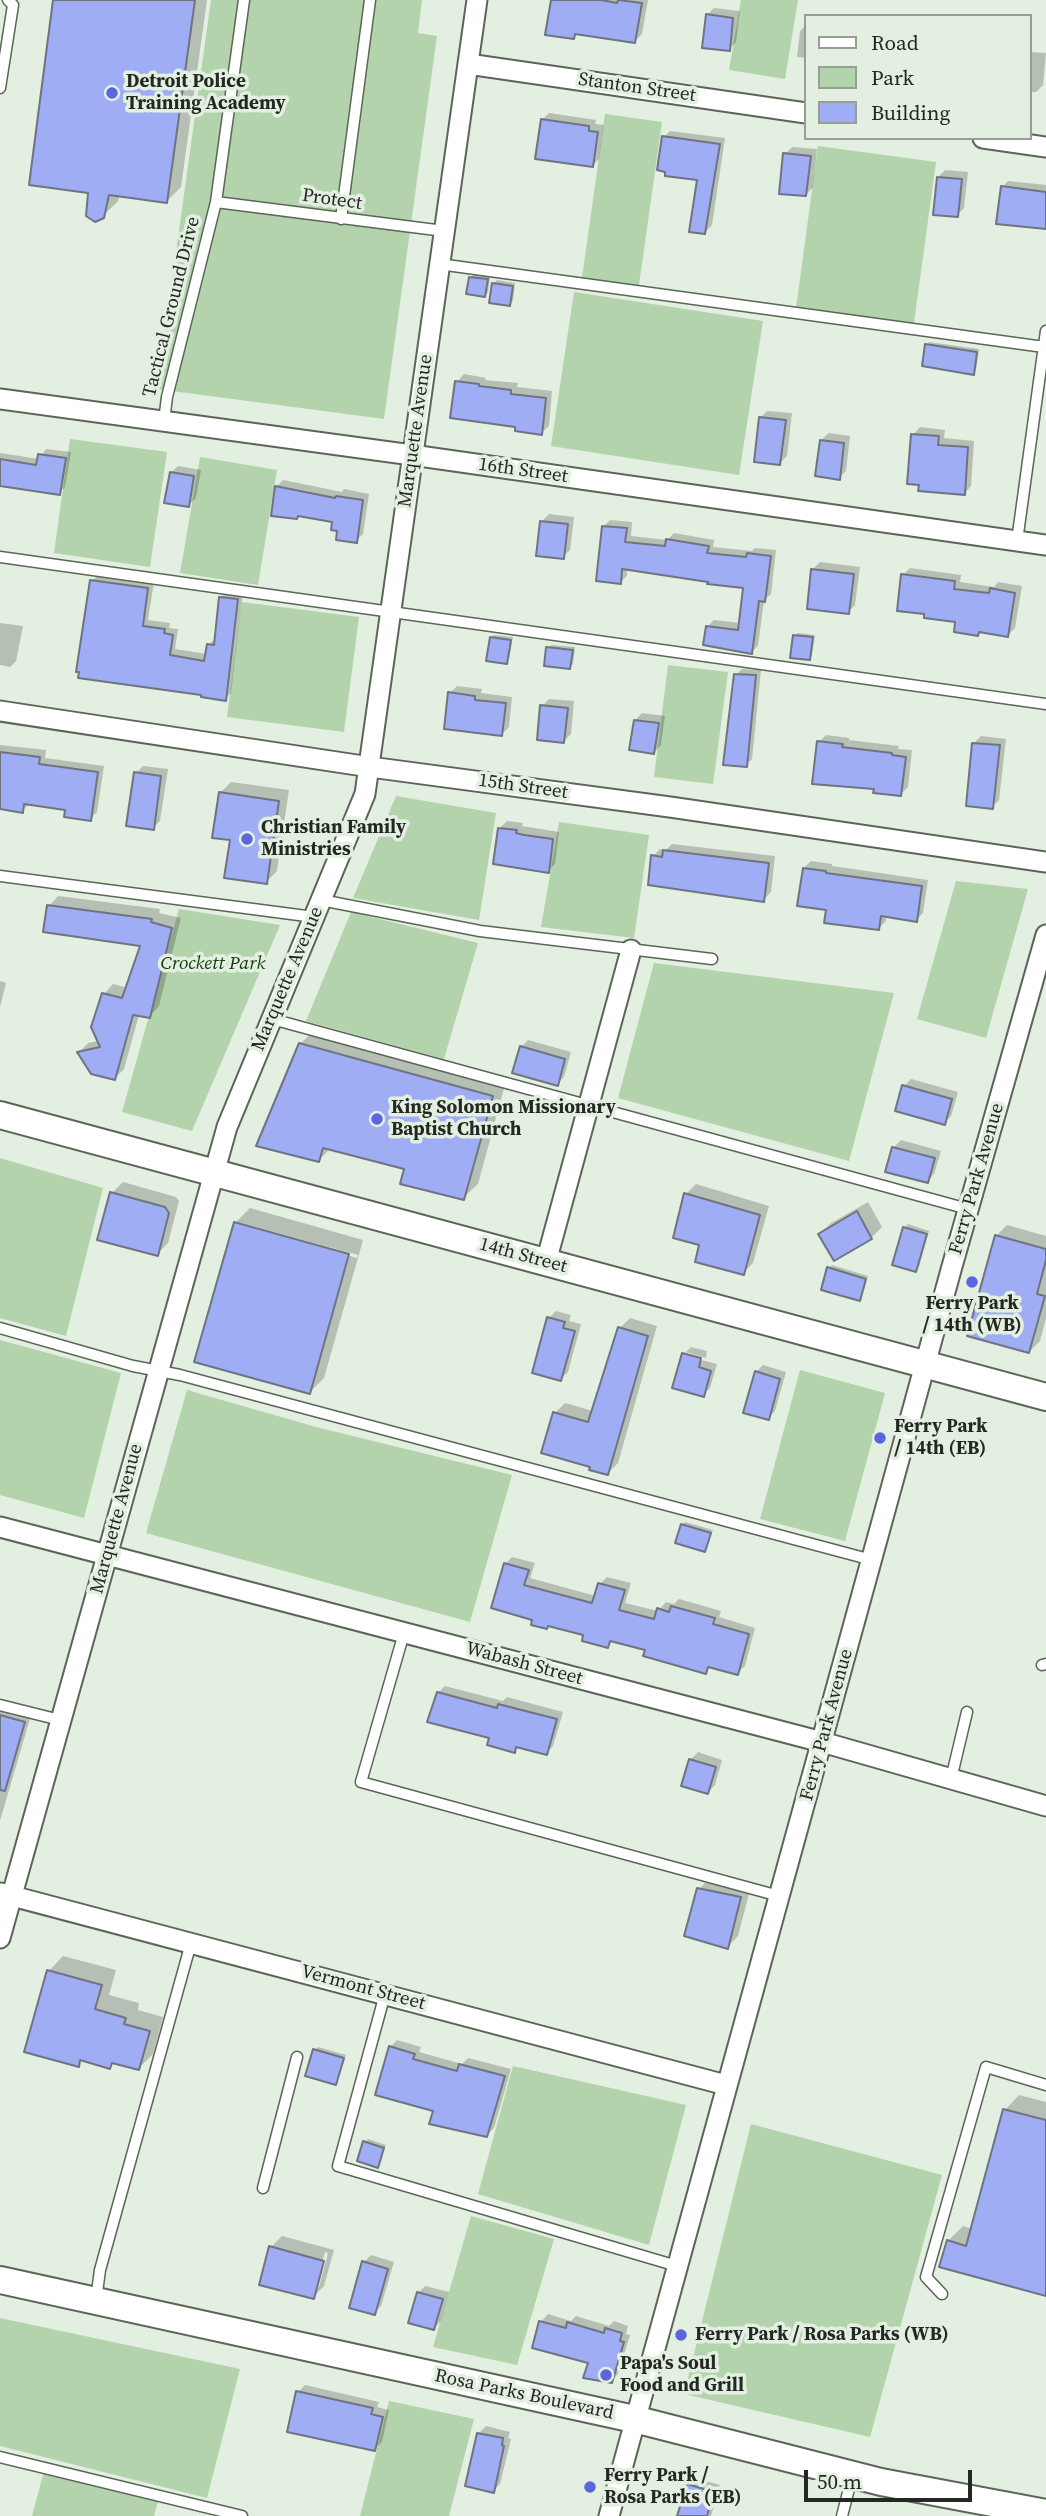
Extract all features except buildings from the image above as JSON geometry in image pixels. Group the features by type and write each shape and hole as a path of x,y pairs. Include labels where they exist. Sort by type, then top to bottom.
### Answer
{"street":[{"name":"Marquette Avenue","path":"0,1938 6,1894 60,1720 227,1127 365,794 477,0"},
{"name":"Stanton Street","path":"468,64 804,113"},
{"path":"998,140 1046,147"},
{"name":"16th Street","path":"0,399 1046,545"},
{"name":"15th Street","path":"0,711 370,767 670,807 1046,862"},
{"name":"Ferry Park Avenue","path":"609,2516 968,1209 1046,935"},
{"path":"547,1262 631,950"},
{"name":"14th Street","path":"0,1115 1046,1397"},
{"name":"Wabash Street","path":"0,1527 822,1742 1046,1807"},
{"name":"Vermont Street","path":"6,1894 726,2085"},
{"name":"Rosa Parks Boulevard","path":"0,2280 635,2419 881,2482 1046,2513"}],"lane":[{"path":"0,88 13,5 8,0"},
{"name":"Tactical Ground Drive","path":"164,421 167,397 216,202 244,0"},
{"path":"341,219 370,0"},
{"name":"Protect","path":"216,202 444,231"},
{"path":"439,264 1044,347"},
{"path":"1017,541 1046,331"},
{"path":"0,557 1046,704"},
{"path":"0,876 318,908 712,959"},
{"path":"272,1019 968,1209"},
{"path":"0,1328 133,1366 158,1370 872,1560"},
{"path":"404,1633 361,1782 779,1896"},
{"path":"0,1704 60,1720"},
{"path":"951,1779 967,1712"},
{"path":"96,2301 100,2270 191,1942"},
{"path":"385,1994 338,2166 677,2266"},
{"path":"262,2188 297,2057"},
{"path":"942,2294 926,2277 986,2067 1046,2085"},
{"path":"0,2456 242,2516"},
{"path":"842,2516 853,2473"}],"green space":[{"path":"211,0 422,0 418,33 437,36 384,419 157,389"},
{"path":"741,0 798,0 785,79 729,70"},
{"path":"605,114 662,122 639,285 582,278"},
{"path":"818,146 936,162 914,323 796,308"},
{"path":"574,292 763,321 739,475 551,446"},
{"path":"70,439 167,452 150,567 54,553"},
{"path":"200,457 277,470 258,585 180,573"},
{"path":"242,602 359,617 344,732 227,717"},
{"path":"668,665 728,672 713,784 654,777"},
{"path":"396,796 496,813 479,920 353,898"},
{"path":"559,822 649,835 634,938 541,927"},
{"path":"956,881 1028,889 986,1038 917,1019"},
{"name":"Crockett Park","path":"179,909 280,925 192,1131 122,1112"},
{"path":"351,912 478,943 444,1059 306,1021"},
{"path":"654,963 894,993 849,1161 618,1098"},
{"path":"0,1158 103,1188 66,1336 0,1318"},
{"path":"0,1340 121,1373 84,1518 0,1495"},
{"path":"800,1370 885,1393 845,1541 760,1519"},
{"path":"187,1390 316,1427 512,1475 470,1622 146,1533"},
{"path":"513,2066 686,2105 649,2245 478,2194"},
{"path":"751,2124 942,2175 870,2437 684,2394"},
{"path":"471,2216 554,2239 517,2365 433,2347"},
{"path":"0,2318 240,2369 207,2498 0,2446"},
{"path":"389,2401 474,2419 449,2516 360,2516"},
{"path":"44,2471 158,2502 154,2516 32,2516"}],"place":[{"name":"Detroit Police Training Academy","path":"112,93"},
{"name":"Christian Family Ministries","path":"247,839"},
{"name":"King Solomon Missionary Baptist Church","path":"377,1119"},
{"name":"Ferry Park / 14th (WB)","path":"972,1282"},
{"name":"Ferry Park / 14th (EB)","path":"880,1438"},
{"name":"Ferry Park / Rosa Parks (WB)","path":"681,2335"},
{"name":"Papa's Soul Food and Grill","path":"606,2375"},
{"name":"Ferry Park / Rosa Parks (EB)","path":"590,2487"}]}
